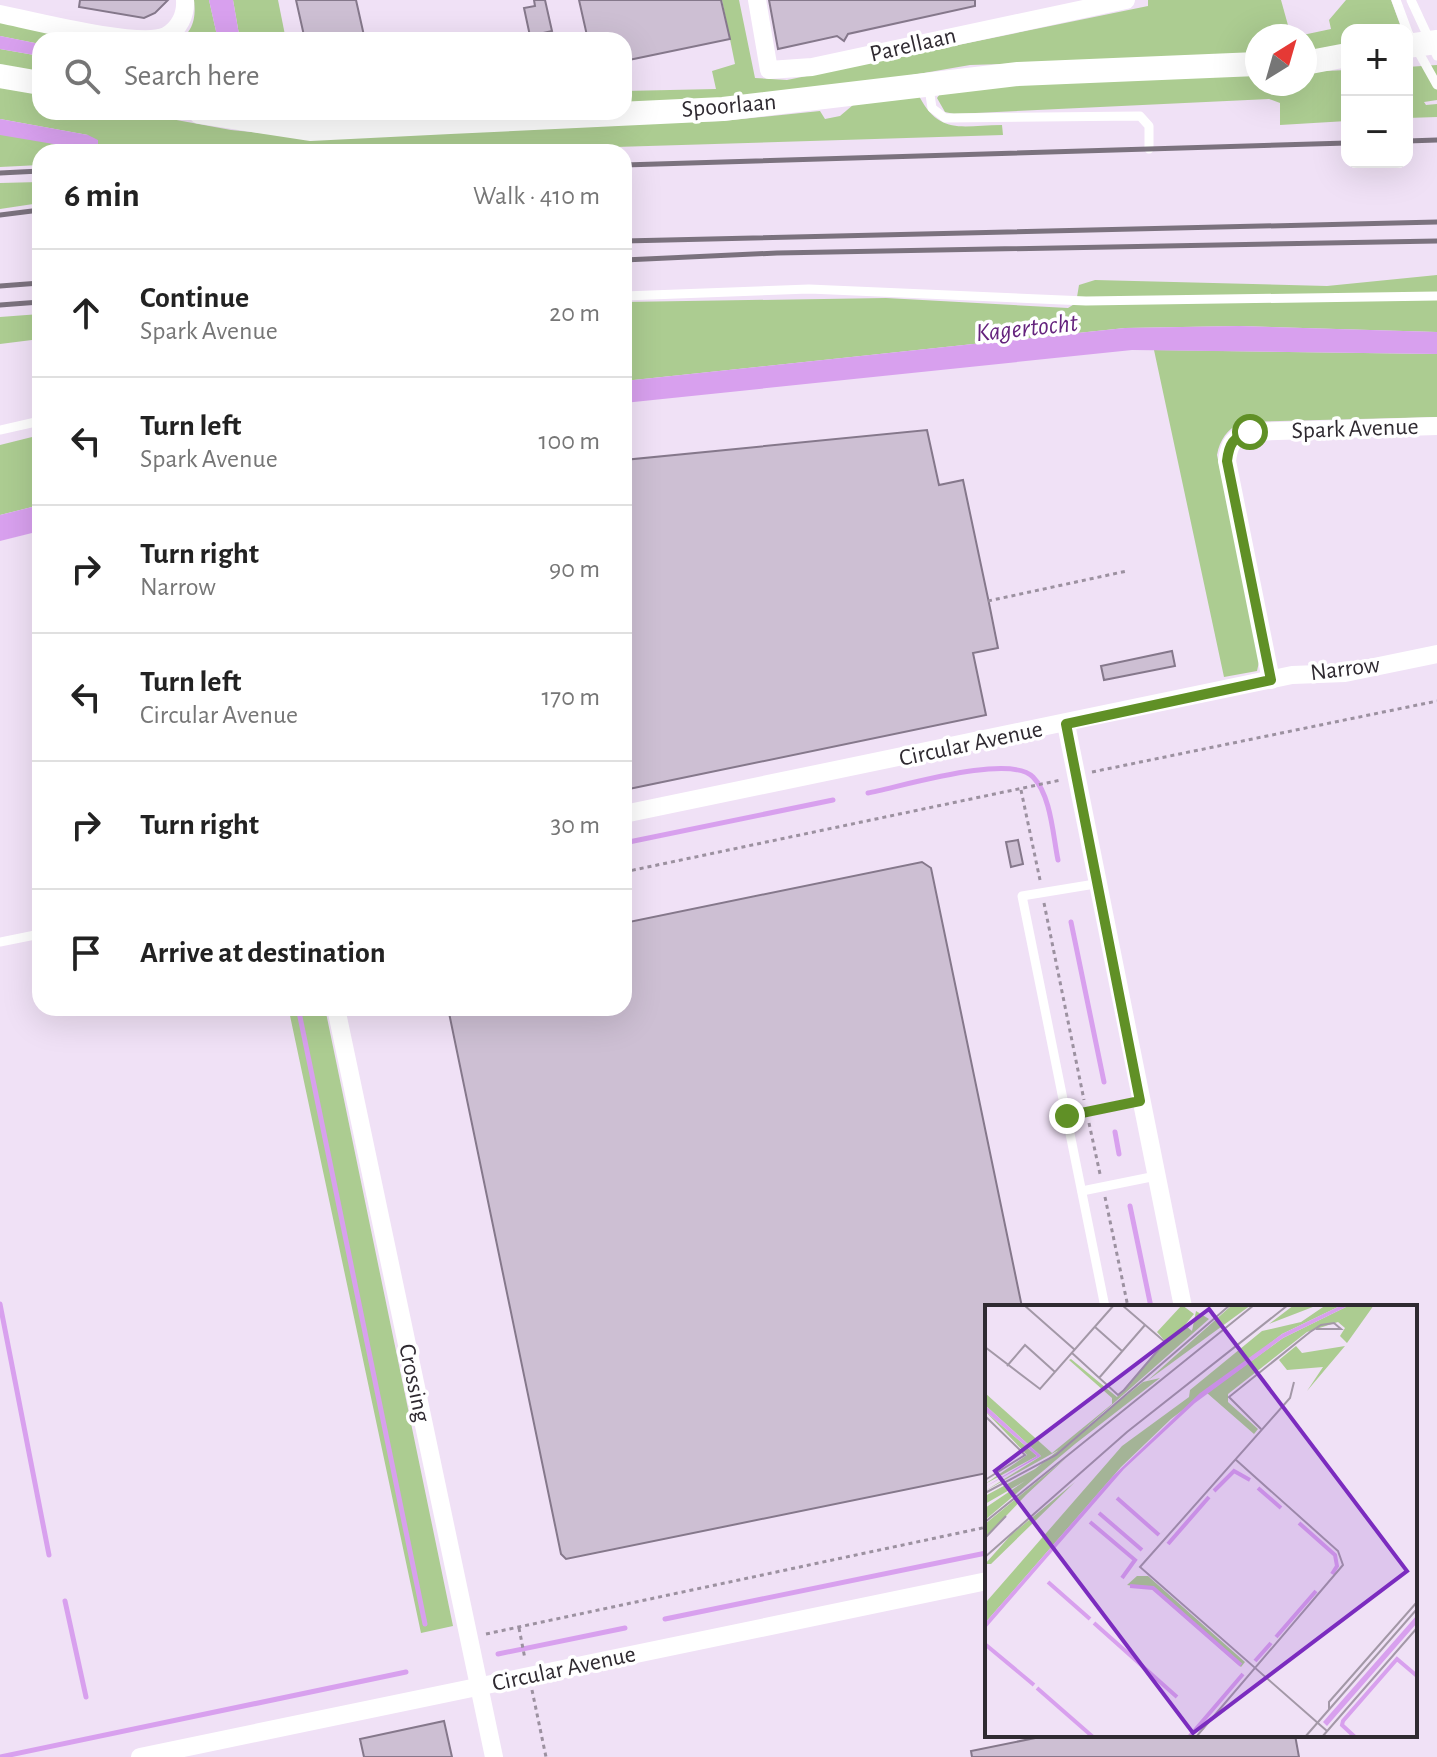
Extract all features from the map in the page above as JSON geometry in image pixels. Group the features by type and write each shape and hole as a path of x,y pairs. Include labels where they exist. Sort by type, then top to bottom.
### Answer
{"main road":[{"path":"1413,45 1437,42"},
{"path":"1317,61 1341,56"},
{"path":"1413,60 1437,57"},
{"path":"1317,64 1341,66"},
{"name":"Spoorlaan","path":"632,113 723,109 1018,74 1245,65"},
{"path":"0,76 32,82"},
{"name":"Spoorlaan","path":"252,120 310,129 496,120"}],"street":[{"path":"170,32 177,27 186,10 185,0"},
{"name":"Parellaan","path":"757,0 769,70 812,67 1126,0"},
{"path":"0,14 96,32"},
{"name":"Spark Avenue","path":"1271,680 1227,461 1229,446 1237,436 1250,432 1437,426"},
{"name":"Narrow","path":"1066,724 1271,680 1310,673 1345,673 1437,654"},
{"name":"Circular Avenue","path":"632,812 1066,724 1065,779 1095,884 1183,1305"},
{"name":"Crossing","path":"338,1016 494,1757"},
{"name":"Circular Avenue","path":"140,1757 985,1581"}],"lane":[{"path":"1396,0 1409,35 1437,85"},
{"path":"1411,0 1437,57"},
{"path":"928,85 932,108 945,118 1140,116 1149,126 1149,149"},
{"path":"632,296 809,289 1086,301 1437,296"},
{"path":"0,430 32,423"},
{"path":"1095,884 1022,896 1105,1305"},
{"path":"0,942 32,936"},
{"path":"1067,1116 1140,1101"},
{"path":"1082,1191 1156,1176"}],"path":[{"path":"988,601 1127,571"},
{"name":"Narrow","path":"1021,790 1437,701"},
{"path":"632,870 1021,790 1128,1305"},
{"path":"468,1638 985,1527"},
{"path":"519,1626 546,1757"}],"green space":[{"path":"194,0 209,0 216,32 188,32 195,12"},
{"path":"233,0 278,0 284,32 239,32"},
{"path":"722,0 739,0 755,78 787,80 1148,6 1148,0 1281,0 1288,24 1245,24 1245,56 970,65 802,94 632,104 632,91 716,89 712,71 735,64"},
{"path":"1346,0 1391,0 1400,24 1341,24 1341,51 1317,53 1317,32 1331,29 1329,20"},
{"path":"0,19 71,32 32,32 32,42 0,36"},
{"path":"0,49 32,55 32,72 0,66"},
{"path":"1437,65 1437,100 1424,102 1426,105 1437,104 1437,117 1413,118 1413,67"},
{"path":"1341,70 1341,121 1280,125 1280,103 1269,99 954,114 945,112 937,98 945,87 1245,75 1245,96 1317,96 1317,71"},
{"path":"0,84 32,90 32,120 177,120 270,134 722,121 820,111 825,119 840,116 853,105 919,96 927,109 944,123 953,126 1002,125 1003,135 632,147 632,144 32,144 32,165 0,167 0,135 88,135 0,119"},
{"path":"32,182 32,204 0,209 0,183"},
{"path":"1437,275 1437,332 1239,326 1125,328 632,380 632,302 886,298 1068,308 1076,303 1079,285 1095,280 1327,286"},
{"path":"32,315 32,340 0,344 0,317"},
{"path":"1154,350 1437,354 1437,417 1241,422 1222,440 1217,455 1260,657 1257,671 1224,677"},
{"path":"32,437 32,507 0,515 0,445"},
{"path":"290,1016 327,1016 453,1626 421,1633"}],"shaded area":[{"path":"209,0 233,0 239,32 216,32"},
{"path":"0,36 32,42 32,55 0,49"},
{"path":"0,119 88,135 98,140 98,144 53,144 0,135"},
{"path":"1239,326 1437,332 1437,354 1132,350 632,402 632,380 1125,328"},
{"path":"32,507 32,533 0,541 0,515"}],"building":[{"path":"80,0 168,0 155,13 144,18 79,7"},
{"path":"296,0 356,0 363,32 303,32"},
{"path":"534,0 545,0 552,31 529,32 524,8 535,6"},
{"path":"579,0 721,0 730,39 632,59 632,32 586,32"},
{"path":"769,0 975,0 975,6 848,34 844,41 837,36 778,49"},
{"path":"927,430 939,485 963,480 989,603 998,648 973,653 986,715 632,788 632,459"},
{"path":"1172,651 1175,666 1104,680 1101,666"},
{"path":"1018,840 1023,864 1011,867 1006,842"},
{"path":"922,862 931,868 1022,1305 985,1305 985,1473 566,1559 561,1554 450,1016 632,1016 632,921"},
{"path":"444,1721 452,1757 364,1757 360,1739"},
{"path":"1040,1737 1295,1737 1299,1757 972,1757 971,1751"}],"waterway":[{"path":"868,793 979,770 1021,771 1033,777 1044,794 1058,860"},
{"path":"632,841 833,800"},
{"path":"1071,922 1104,1082"},
{"path":"300,1016 425,1624"},
{"path":"1115,1132 1119,1154"},
{"path":"1130,1206 1151,1305"},
{"path":"0,1304 49,1555"},
{"path":"665,1619 985,1553"},
{"path":"65,1601 86,1697"},
{"path":"498,1654 625,1628"},
{"path":"0,1757 406,1672"}],"railway":[{"path":"1413,141 1437,140"},
{"path":"632,165 1341,143"},
{"path":"0,173 32,171"},
{"path":"0,215 32,211"},
{"path":"632,241 1437,222"},
{"path":"632,260 777,253 1437,241"},
{"path":"0,286 32,284"},
{"path":"0,305 32,303"}],"route":[{"path":"1067,1116 1140,1101 1066,724 1271,680 1227,461 1229,446 1237,436 1250,432"}],"water label":[{"name":"Kagertocht","path":"1027,328"}]}
